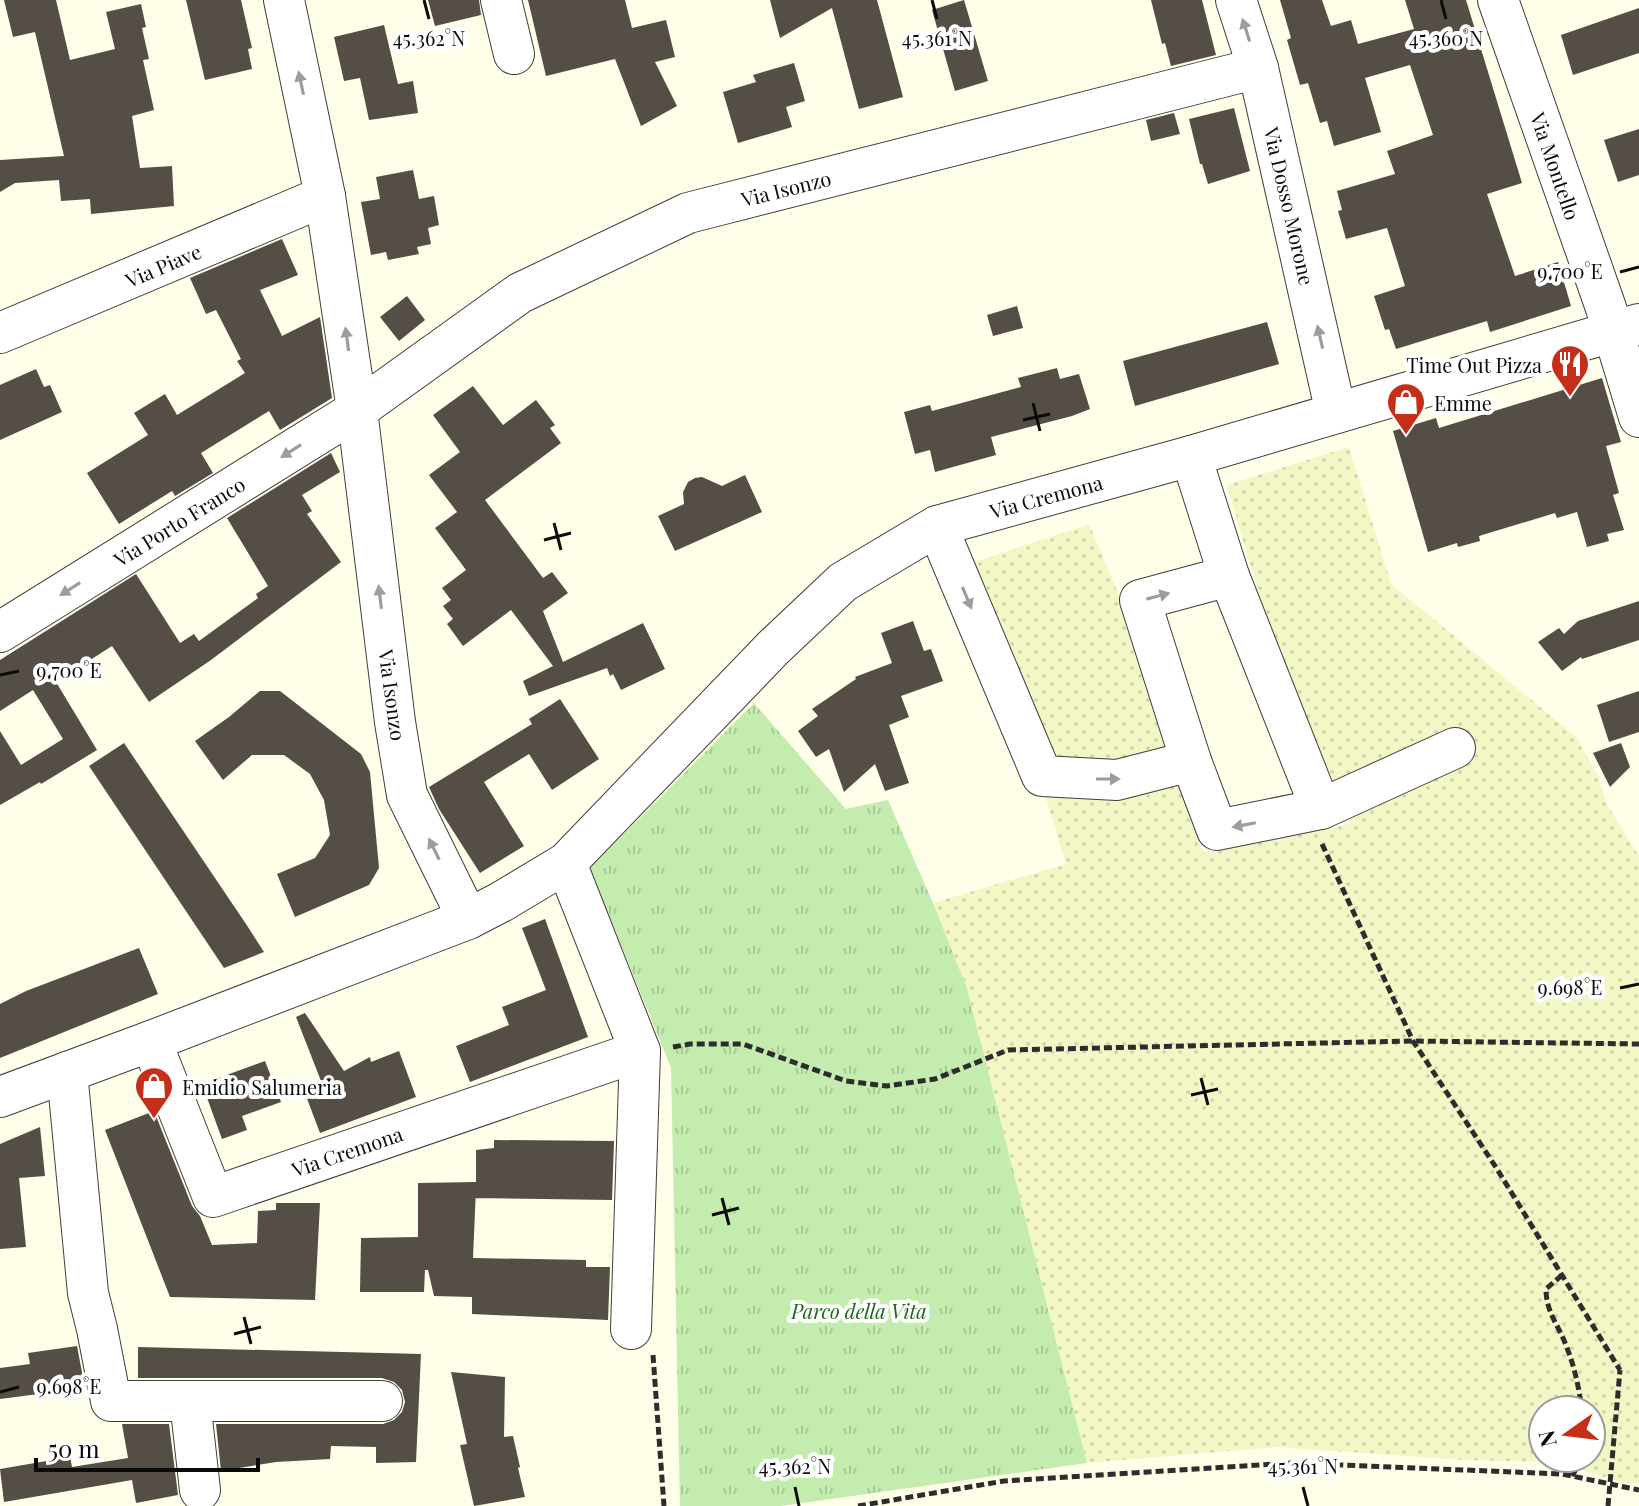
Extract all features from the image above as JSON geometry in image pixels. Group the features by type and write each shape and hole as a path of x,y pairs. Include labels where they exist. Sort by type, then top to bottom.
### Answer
{"street":[{"name":"Via Isonzo","path":"284,0 325,196 357,410 395,722 407,795 468,919"},
{"path":"501,0 514,54"},
{"name":"Via Dosso Morone","path":"1236,0 1258,68 1336,413"},
{"name":"Via Montello","path":"1498,0 1626,328 1639,417"},
{"name":"Via Isonzo","path":"357,410 520,293 688,213 1258,68"},
{"name":"Via Piave","path":"0,333 325,196"},
{"name":"Via Cremona","path":"0,1097 468,919 566,863 773,648 843,582 937,526 1191,456 1626,328"},
{"name":"Via Porto Franco","path":"0,632 357,410"},
{"path":"1191,456 1229,576 1314,810"},
{"path":"937,526 1042,776 1117,780 1191,761"},
{"path":"1229,576 1140,600 1191,761 1217,830 1314,810 1455,748"},
{"path":"566,863 640,1051 631,1329"},
{"name":"Via Cremona","path":"151,1041 213,1197 640,1051"},
{"path":"67,1072 88,1293 111,1401 382,1401"},
{"path":"190,1401 200,1490"}],"path":[{"path":"1314,810 1413,1041 1497,1169 1620,1370 1608,1506"},
{"path":"640,1051 690,1044 743,1044 846,1081 887,1086 935,1079 1008,1050 1413,1041 1639,1044"},
{"path":"1562,1275 1546,1289 1546,1305 1567,1347 1580,1394"},
{"path":"631,1329 652,1344 664,1506"},
{"path":"858,1506 1004,1481 1293,1463 1572,1476 1639,1490"}],"green space":[{"path":"1349,447 1391,584 1575,736 1599,777 1606,803 1639,856 1639,1484 1595,1474 1607,1474 1607,1394 1527,1394 1527,1461 1277,1447 1087,1463 967,988 933,903 1066,864 974,562 1089,524 1138,640 1203,853 1353,823 1279,664 1227,485"},
{"name":"Parco della Vita","path":"754,703 846,809 888,800 967,988 1087,1463 781,1506 680,1506 671,1068 590,868"}],"building":[{"path":"4,0 56,0 70,60 115,49 106,12 141,4 146,27 142,28 149,59 143,60 154,110 132,116 140,168 172,166 174,206 91,214 90,199 61,201 59,180 15,183 0,192 0,160 64,156 35,32 13,37"},
{"path":"186,0 241,0 252,48 248,49 252,69 205,80"},
{"path":"428,0 479,0 481,15 435,26"},
{"path":"528,0 625,0 632,28 666,20 675,57 655,62 677,106 641,126 615,59 546,76"},
{"path":"770,0 877,0 903,97 859,109 832,8 780,38"},
{"path":"964,0 988,81 955,91 932,10"},
{"path":"1151,0 1202,0 1216,55 1171,66"},
{"path":"1280,0 1322,0 1331,26 1351,20 1358,44 1414,29 1405,0 1466,0 1522,183 1487,194 1515,276 1558,262 1571,306 1490,332 1487,321 1396,349 1389,329 1385,330 1374,296 1405,286 1387,228 1346,239 1338,211 1342,210 1337,191 1395,174 1387,151 1433,135 1410,65 1365,78 1381,132 1334,146 1327,121 1320,123 1308,83 1300,85"},
{"path":"1639,8 1639,53 1573,75 1561,35"},
{"path":"384,25 398,84 413,81 418,113 369,120 360,78 344,81 334,37"},
{"path":"794,63 805,101 786,107 792,127 738,143 723,92 756,82 753,75"},
{"path":"1234,108 1250,171 1208,184 1189,119"},
{"path":"1174,113 1180,134 1151,141 1146,120"},
{"path":"1639,129 1639,175 1618,182 1604,140"},
{"path":"413,170 419,199 434,196 439,225 428,228 431,244 417,247 419,254 388,260 386,252 371,255 361,202 380,199 376,177"},
{"path":"282,239 298,275 260,290 282,336 320,317 332,398 280,430 269,411 201,453 213,473 175,496 172,491 119,524 87,473 148,435 134,413 165,394 177,415 245,373 216,310 206,314 190,278"},
{"path":"407,296 425,320 399,341 380,317"},
{"path":"1017,306 1023,328 993,336 987,315"},
{"path":"1267,322 1279,364 1135,406 1123,361"},
{"path":"1057,368 1060,379 1079,374 1090,409 991,437 996,455 935,472 930,450 915,454 904,412 930,405 932,411 1021,387 1018,378"},
{"path":"36,369 44,387 50,385 62,412 0,440 0,385"},
{"path":"1602,378 1621,442 1606,446 1619,493 1613,495 1624,530 1607,534 1609,541 1587,547 1577,512 1557,518 1555,513 1479,536 1480,541 1458,547 1457,543 1428,552 1393,431 1436,418 1439,428"},
{"path":"473,386 503,425 536,400 555,425 550,428 561,443 485,500 543,578 552,572 568,593 543,611 563,662 643,623 665,669 621,690 607,668 529,696 523,681 553,666 511,610 463,646 447,624 453,619 443,606 451,600 442,588 466,570 435,528 457,512 429,475 460,452 433,415"},
{"path":"331,453 340,472 302,495 312,511 307,514 341,562 211,660 149,702 112,646 56,682 97,750 0,805 0,731 21,765 63,739 33,690 0,711 0,660 136,574 180,643 194,634 199,641 258,598 256,594 268,586 227,518"},
{"path":"745,475 762,512 675,551 658,516 684,504 683,492 688,482 702,477 722,486"},
{"path":"1639,601 1639,640 1581,657 1562,671 1538,642 1559,628 1564,634 1578,621"},
{"path":"913,621 924,651 931,649 943,681 901,696 909,717 889,725 909,783 885,791 875,764 844,792 829,749 816,757 798,731 818,716 812,709 855,677 892,663 881,633"},
{"path":"260,691 280,691 361,754 370,772 379,868 369,885 295,917 277,874 315,858 330,835 324,800 310,774 284,755 252,755 223,780 195,741"},
{"path":"1639,691 1639,732 1609,742 1597,705"},
{"path":"560,699 599,759 552,790 529,754 484,782 524,846 480,873 439,809 429,787 532,724 529,719"},
{"path":"124,743 264,952 224,968 89,766"},
{"path":"1621,743 1630,767 1610,787 1593,753"},
{"path":"545,919 588,1037 470,1082 456,1046 509,1025 502,1007 546,990 522,928"},
{"path":"139,948 158,994 0,1058 0,1004"},
{"path":"305,1013 344,1071 370,1057 371,1062 399,1051 416,1097 320,1133 303,1088 321,1081 296,1017"},
{"path":"265,1061 281,1102 242,1116 247,1130 222,1139 202,1084"},
{"path":"154,1111 192,1206 200,1216 212,1245 257,1243 258,1211 276,1210 276,1203 320,1203 315,1300 170,1297 105,1130"},
{"path":"40,1127 45,1176 19,1178 26,1247 0,1249 0,1144"},
{"path":"494,1140 614,1141 612,1200 476,1198 473,1258 586,1260 586,1267 610,1267 608,1320 472,1314 472,1297 434,1296 428,1270 425,1270 424,1292 360,1292 361,1238 418,1237 418,1183 476,1182 476,1150 494,1148"},
{"path":"77,1346 85,1388 0,1399 0,1368 30,1364 28,1353"},
{"path":"138,1347 421,1354 416,1462 376,1463 376,1447 331,1446 330,1459 276,1462 221,1471 216,1424 383,1424 394,1420 402,1412 405,1402 402,1390 394,1382 382,1378 138,1378"},
{"path":"451,1372 505,1377 504,1437 513,1436 525,1497 474,1506 460,1445 467,1444"},
{"path":"122,1424 169,1424 178,1495 136,1503 132,1480 4,1502 0,1469 70,1457 72,1467 128,1458"}],"place":[{"name":"Time Out Pizza","path":"1570,398"},
{"name":"Emme","path":"1406,436"},
{"name":"Emidio Salumeria","path":"154,1120"}]}
